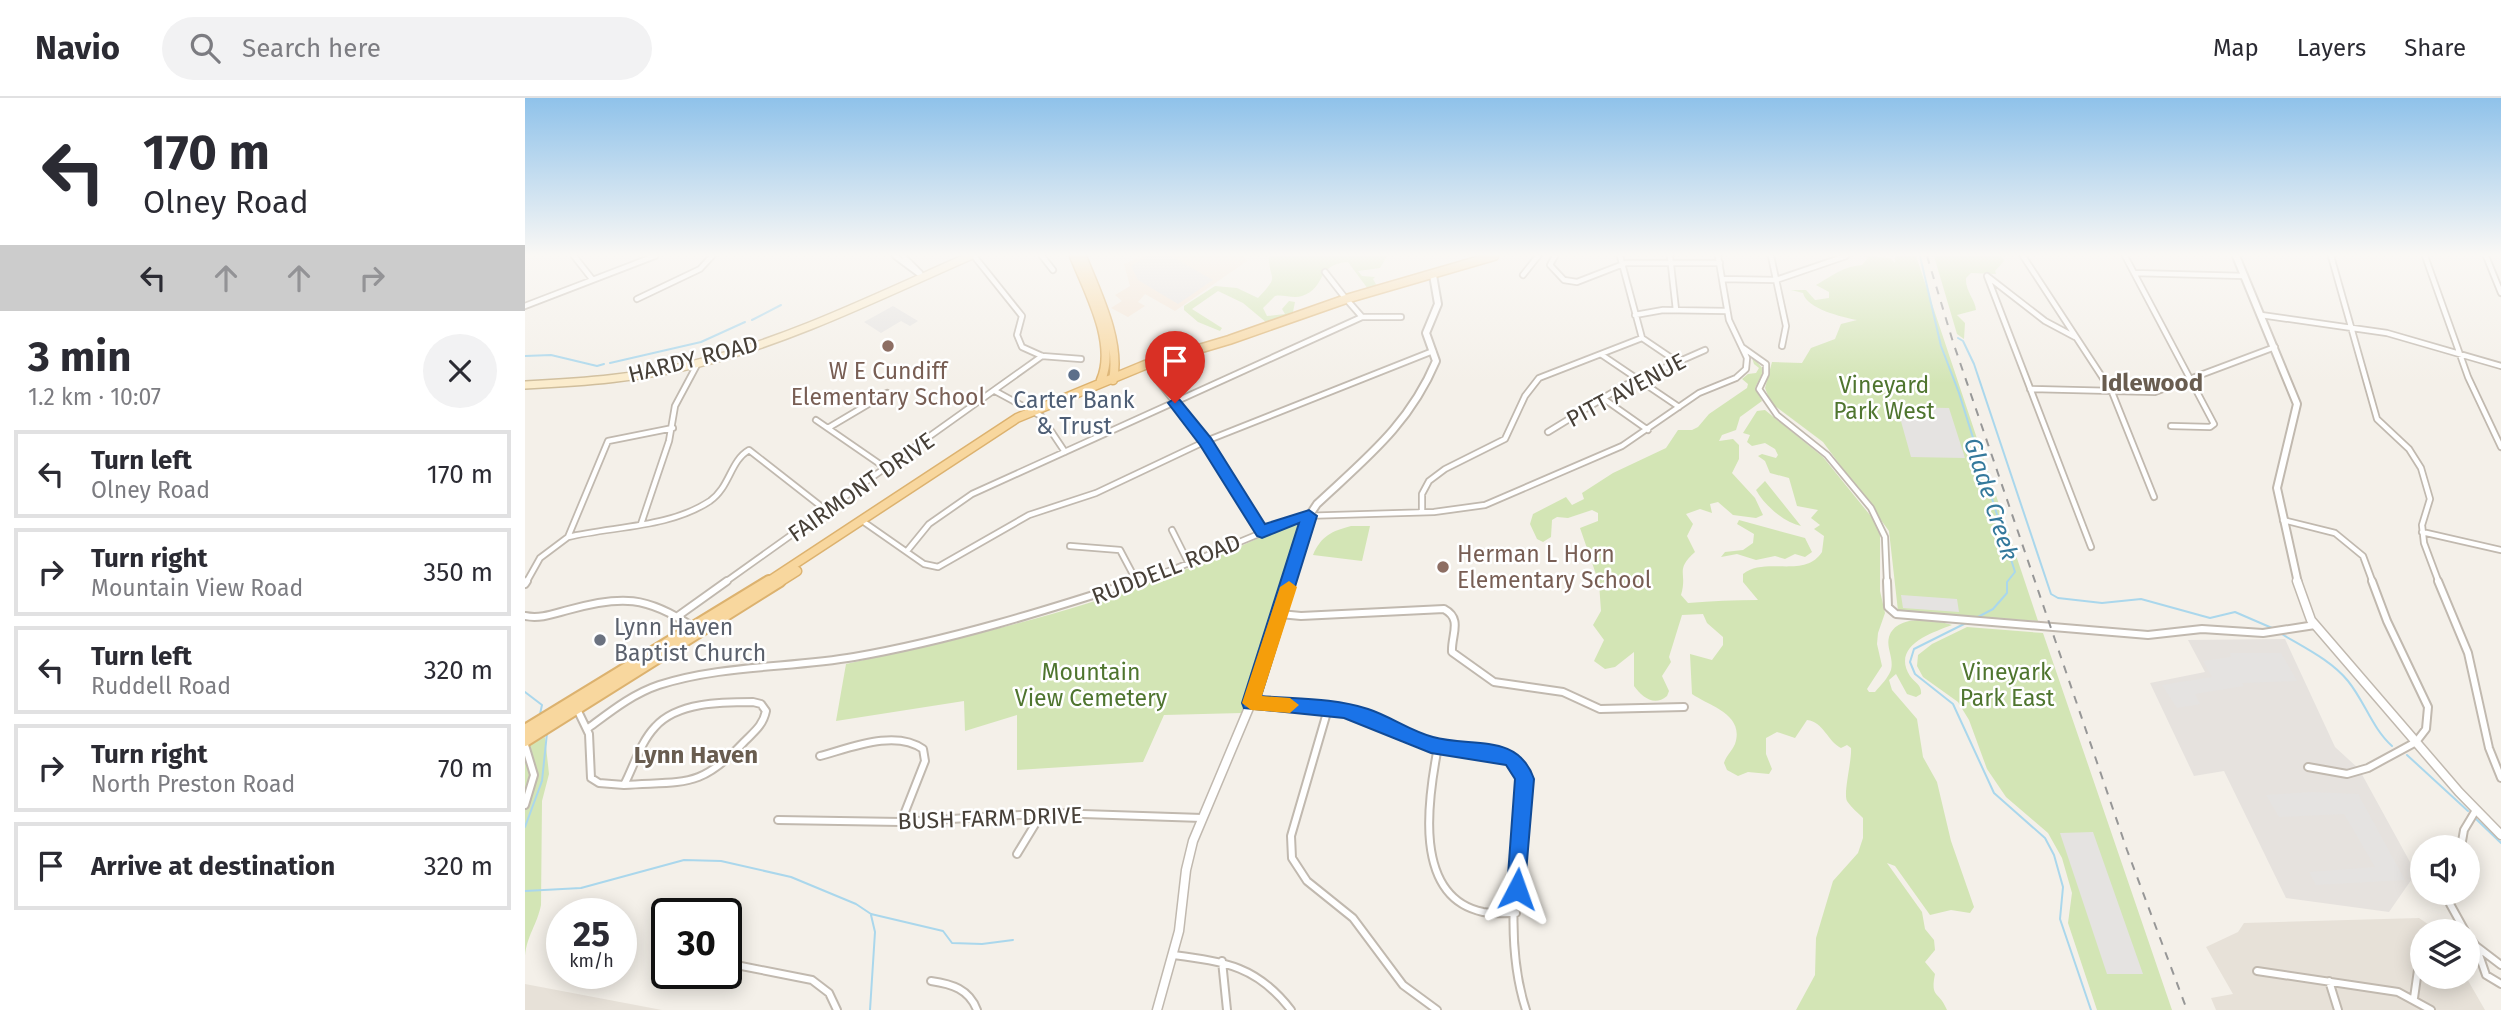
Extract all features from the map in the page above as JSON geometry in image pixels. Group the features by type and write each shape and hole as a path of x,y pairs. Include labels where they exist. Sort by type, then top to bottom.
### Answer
{"main road":[{"name":"HARDY ROAD","path":"525,385 612,379 698,363 783,335 869,299"},
{"path":"1088,299 1113,378"},
{"path":"1097,299 1109,334 1113,378"},
{"path":"525,730 575,705 697,631 982,444 1035,413 1097,383 1208,351 1352,299"},
{"path":"1097,383 1106,373 1105,348"},
{"path":"1035,413 1113,378"},
{"path":"525,743 575,705"}],"street":[{"path":"526,299 534,302"},
{"path":"525,306 543,299"},
{"path":"1006,299 1021,316 1017,335 1027,351 1042,356 1081,359"},
{"path":"1157,1010 1173,955 1189,857 1202,818 1251,703 1309,516 1317,504 1393,434 1434,370 1433,351 1426,332 1438,304 1437,299"},
{"path":"1631,299 1642,338 1676,361"},
{"path":"1675,299 1676,310"},
{"path":"1725,299 1727,311 1742,347 1766,364 1766,374 1759,388 1769,406 1787,425 1826,454 1879,521 1886,542 1886,588 1890,610 1900,616 2148,635 2203,629 2271,632 2315,625"},
{"path":"1780,299 1787,331 1782,346"},
{"path":"1995,299 2091,547"},
{"path":"2018,299 2045,321 2075,337"},
{"path":"2050,299 2112,392 2154,497"},
{"path":"2148,299 2214,424 2210,428 2171,426"},
{"path":"2254,299 2297,404 2277,479 2283,520 2303,601 2315,625 2416,743 2501,835"},
{"path":"2343,299 2377,419 2409,449 2421,468 2430,499 2422,532 2427,552 2467,651 2480,697 2490,755 2501,778"},
{"path":"2440,299 2474,391 2501,447"},
{"path":"1347,300 1362,317"},
{"path":"1635,315 1676,310 1727,311"},
{"path":"2261,315 2393,335 2501,366"},
{"path":"907,551 929,524 964,499 1362,317 1401,317"},
{"path":"1423,512 1422,494 1429,481 1445,469 1505,439 1535,382 1550,372 1642,338"},
{"name":"RUDDELL ROAD","path":"587,729 630,698 674,681 854,657 937,640 1039,614 1189,564 1297,517 1476,508 1498,501 1612,452 1699,393 1742,373 1748,361 1742,347"},
{"path":"2030,390 2155,392 2275,347"},
{"name":"PITT AVENUE","path":"1548,432 1604,398 1676,361 1705,350"},
{"path":"863,522 929,567 940,567 1019,519 1096,493 1206,441 1433,351"},
{"path":"1602,355 1679,407"},
{"name":"FAIRMONT DRIVE","path":"678,616 1042,356"},
{"path":"641,524 673,428 675,407 698,363"},
{"path":"1151,366 1175,403 1206,441 1262,532"},
{"path":"995,391 1035,413 1065,453"},
{"path":"828,428 887,393"},
{"path":"1604,398 1648,430"},
{"path":"816,420 887,469"},
{"path":"568,537 608,441 673,428"},
{"path":"525,584 540,558 568,537 675,517 704,505 727,486 739,456 750,450 827,511"},
{"path":"2283,520 2335,533 2358,550 2368,564 2387,621 2428,706 2426,729 2416,743 2359,772 2338,774 2308,766"},
{"path":"1172,530 1189,564"},
{"path":"2422,532 2501,550"},
{"path":"1070,546 1120,550 1137,582"},
{"path":"525,616 544,617 619,597 652,602 678,616 697,631"},
{"path":"1280,614 1301,616 1444,609 1453,613 1457,620 1452,652 1494,682 1563,692 1606,710 1683,707"},
{"path":"575,705 587,729 591,778 599,783 624,785 689,781 712,773 761,727 766,715 763,706 746,702 677,713 666,718 652,732 624,785"},
{"path":"1251,703 1328,709 1369,717 1439,747 1498,754 1512,760 1521,768 1524,779 1514,966 1526,1010"},
{"path":"1328,709 1291,836 1292,858 1307,881 1353,918 1403,985 1437,1010"},
{"path":"820,755 905,739 920,743 925,750 925,761 901,822"},
{"path":"525,743 534,768 534,784 525,805"},
{"path":"1439,747 1429,796 1427,829 1429,848 1440,875 1454,895 1471,907 1497,914 1516,914"},
{"path":"2463,835 2476,810"},
{"path":"1017,854 1042,813"},
{"name":"BUSH FARM DRIVE","path":"778,820 901,822 1042,813 1202,818"},
{"path":"2480,949 2501,965"},
{"path":"1173,955 1222,961 1243,967 1266,980 1291,1010"},
{"path":"2480,958 2486,975 2501,984"},
{"path":"1222,961 1227,1010"},
{"path":"742,966 811,981 829,993 837,1010"},
{"path":"2257,971 2329,981 2414,998 2431,1010"},
{"path":"931,981 960,988 973,999 977,1010"},
{"path":"2329,981 2338,1010"},
{"path":"2414,998 2415,989"}],"shaded area":[{"path":"1119,299 1141,299 1138,302 1145,306 1128,317 1111,308 1122,301"},
{"path":"1153,299 1193,299 1175,311"},
{"path":"1169,299 1186,299 1178,304"},
{"path":"893,306 918,321 910,326 901,321 881,333 864,322"},
{"path":"1897,407 1949,408 1965,458 1911,457"},
{"path":"1901,595 1957,599 1959,612 1903,608"},
{"path":"2285,639 2335,747 2359,769 2410,862 2410,882 2389,912 2286,898 2224,771 2194,776 2150,683 2205,672 2188,640"},
{"path":"2230,653 2281,653 2297,681 2242,683 2244,686 2195,694 2200,704 2177,708 2162,685 2212,677 2203,661 2231,657"},
{"path":"2311,792 2358,794 2405,880 2316,885 2309,872 2375,867 2344,814 2279,817 2266,795"},
{"path":"2093,832 2143,974 2107,974 2060,833"},
{"path":"2419,918 2410,919 2410,989 2473,989 2485,1010 2216,1010 2211,998 2233,994 2206,947 2238,932 2244,923"},
{"path":"525,984 662,1010 525,1010"}],"green space":[{"path":"1196,299 1207,299 1192,309 1222,328 1220,331 1198,322 1184,310 1184,306"},
{"path":"1234,299 1272,299 1263,308 1267,316 1285,314 1282,309 1289,301 1295,302 1293,312 1267,323"},
{"name":"Vineyard Park West","path":"1806,299 1930,299 2038,621 1898,611 1889,531 1823,442 1771,403 1765,388 1772,362 1802,363 1811,348 1835,339 1841,324 1857,320 1818,308"},
{"path":"1947,299 1972,299 1976,310 1957,315 1965,323 1964,339 1957,334"},
{"path":"1751,355 1764,370 1755,388 1762,401 1740,417 1736,430 1722,435 1719,441 1733,439 1739,445 1739,459 1732,473 1755,498 1763,515 1756,518 1733,515 1718,502 1710,504 1712,513 1700,509 1686,514 1693,524 1687,536 1695,552 1683,568 1681,595 1688,603 1758,600 1743,582 1743,574 1762,567 1806,564 1815,560 1822,552 1824,536 1814,529 1820,525 1811,518 1818,510 1797,506 1789,478 1770,473 1765,461 1758,456 1762,454 1776,458 1778,455 1775,449 1765,443 1752,446 1747,442 1750,435 1743,433 1757,411 1765,410 1823,457 1874,520 1880,534 1880,591 1885,613 1877,644 1882,666 1867,689 1869,692 1875,692 1891,670 1888,641 1893,630 1899,625 1916,620 1952,625 1924,637 1909,649 1905,666 1919,686 1921,694 1916,697 1907,694 1896,674 1889,680 1892,690 1917,719 1923,757 1937,782 1951,841 1974,907 1970,913 1951,910 1930,915 1895,866 1887,863 1922,912 1925,929 1934,940 1935,950 1925,962 1935,974 1934,991 1947,1010 1796,1010 1815,975 1816,938 1833,881 1858,853 1863,838 1863,818 1846,797 1851,748 1847,745 1841,748 1836,745 1818,724 1807,720 1795,738 1777,732 1766,738 1766,754 1772,769 1769,774 1748,772 1738,776 1727,770 1724,763 1735,744 1735,725 1724,712 1692,694 1690,654 1712,660 1723,645 1723,637 1707,623 1703,614 1682,615 1669,657 1671,662 1662,676 1669,691 1667,696 1657,701 1645,697 1634,686 1634,652 1615,667 1605,669 1594,661 1604,640 1593,625 1601,611 1599,583 1580,528 1598,521 1598,513 1592,510 1568,518 1557,517 1552,520 1551,537 1543,542 1537,539 1530,524 1533,514 1566,497 1572,505 1584,499 1582,493 1613,473 1666,448 1678,430 1698,427 1709,414 1747,388 1748,384 1742,379 1748,374 1756,373 1759,368 1754,364"},
{"path":"1765,481 1801,526 1782,517 1764,502 1756,490"},
{"name":"Mountain View Cemetery","path":"1303,519 1242,713 1164,715 1143,762 1017,770 1017,715 965,731 964,701 836,721 846,664 1087,604 1183,570"},
{"path":"1739,520 1805,538 1812,552 1805,557 1795,554 1785,559 1775,556 1756,560 1737,554 1721,557 1725,552 1743,550 1753,543 1754,534 1737,524"},
{"path":"1351,526 1370,526 1362,561 1313,555 1328,535"},
{"name":"Vineyark Park East","path":"1967,627 2043,633 2172,1010 2097,1010 2068,923 2072,893 2062,858 2048,833 2006,797 1987,769 1969,720 1958,702 1923,677 1917,666 1918,655 1932,644"},
{"path":"545,737 549,774 542,801 541,905 525,956 525,747"}],"waterway":[{"name":"Glade Creek","path":"1930,299 1941,346 1959,393 2015,572 2007,582 2007,593 1993,609 1976,618"},
{"path":"752,320 781,305"},
{"path":"610,363 701,342 745,322"},
{"path":"1958,338 1963,341 1974,364 2051,594 2058,598 2102,603 2141,599 2210,618 2235,612 2272,628"},
{"path":"525,356 551,355 597,366 604,364"},
{"name":"Glade Creek","path":"1968,622 1914,649 1910,662 1915,674 1953,704 1994,793 2045,838 2054,855 2063,887 2060,919 2091,1010"},
{"path":"2280,633 2316,654 2341,673 2392,746"},
{"path":"525,692 542,705 540,714"},
{"path":"525,827 542,781 547,733"},
{"path":"2407,755 2468,811"},
{"path":"2476,819 2501,843"},
{"path":"525,891 581,888 684,860 721,861 791,877 856,904 871,914 943,931 952,943 982,944 1013,940"},
{"path":"870,1010 875,932 871,915"}],"railway":[{"path":"1940,299 2127,850 2187,1010"}],"slow traffic":[{"path":"1289,587 1251,703 1290,705"}],"place":[{"name":"W E Cundiff Elementary School","path":"888,346"},
{"name":"Carter Bank & Trust","path":"1074,375"},
{"name":"Herman L Horn Elementary School","path":"1443,567"},
{"name":"Lynn Haven Baptist Church","path":"600,640"}],"district":[{"name":"Idlewood","path":"2152,383"},
{"name":"Lynn Haven","path":"696,755"}],"route":[{"path":"1175,403 1206,441 1262,532 1297,517 1309,516 1251,703 1344,710 1369,717 1431,745 1498,754 1517,763 1524,779 1517,889"}]}
